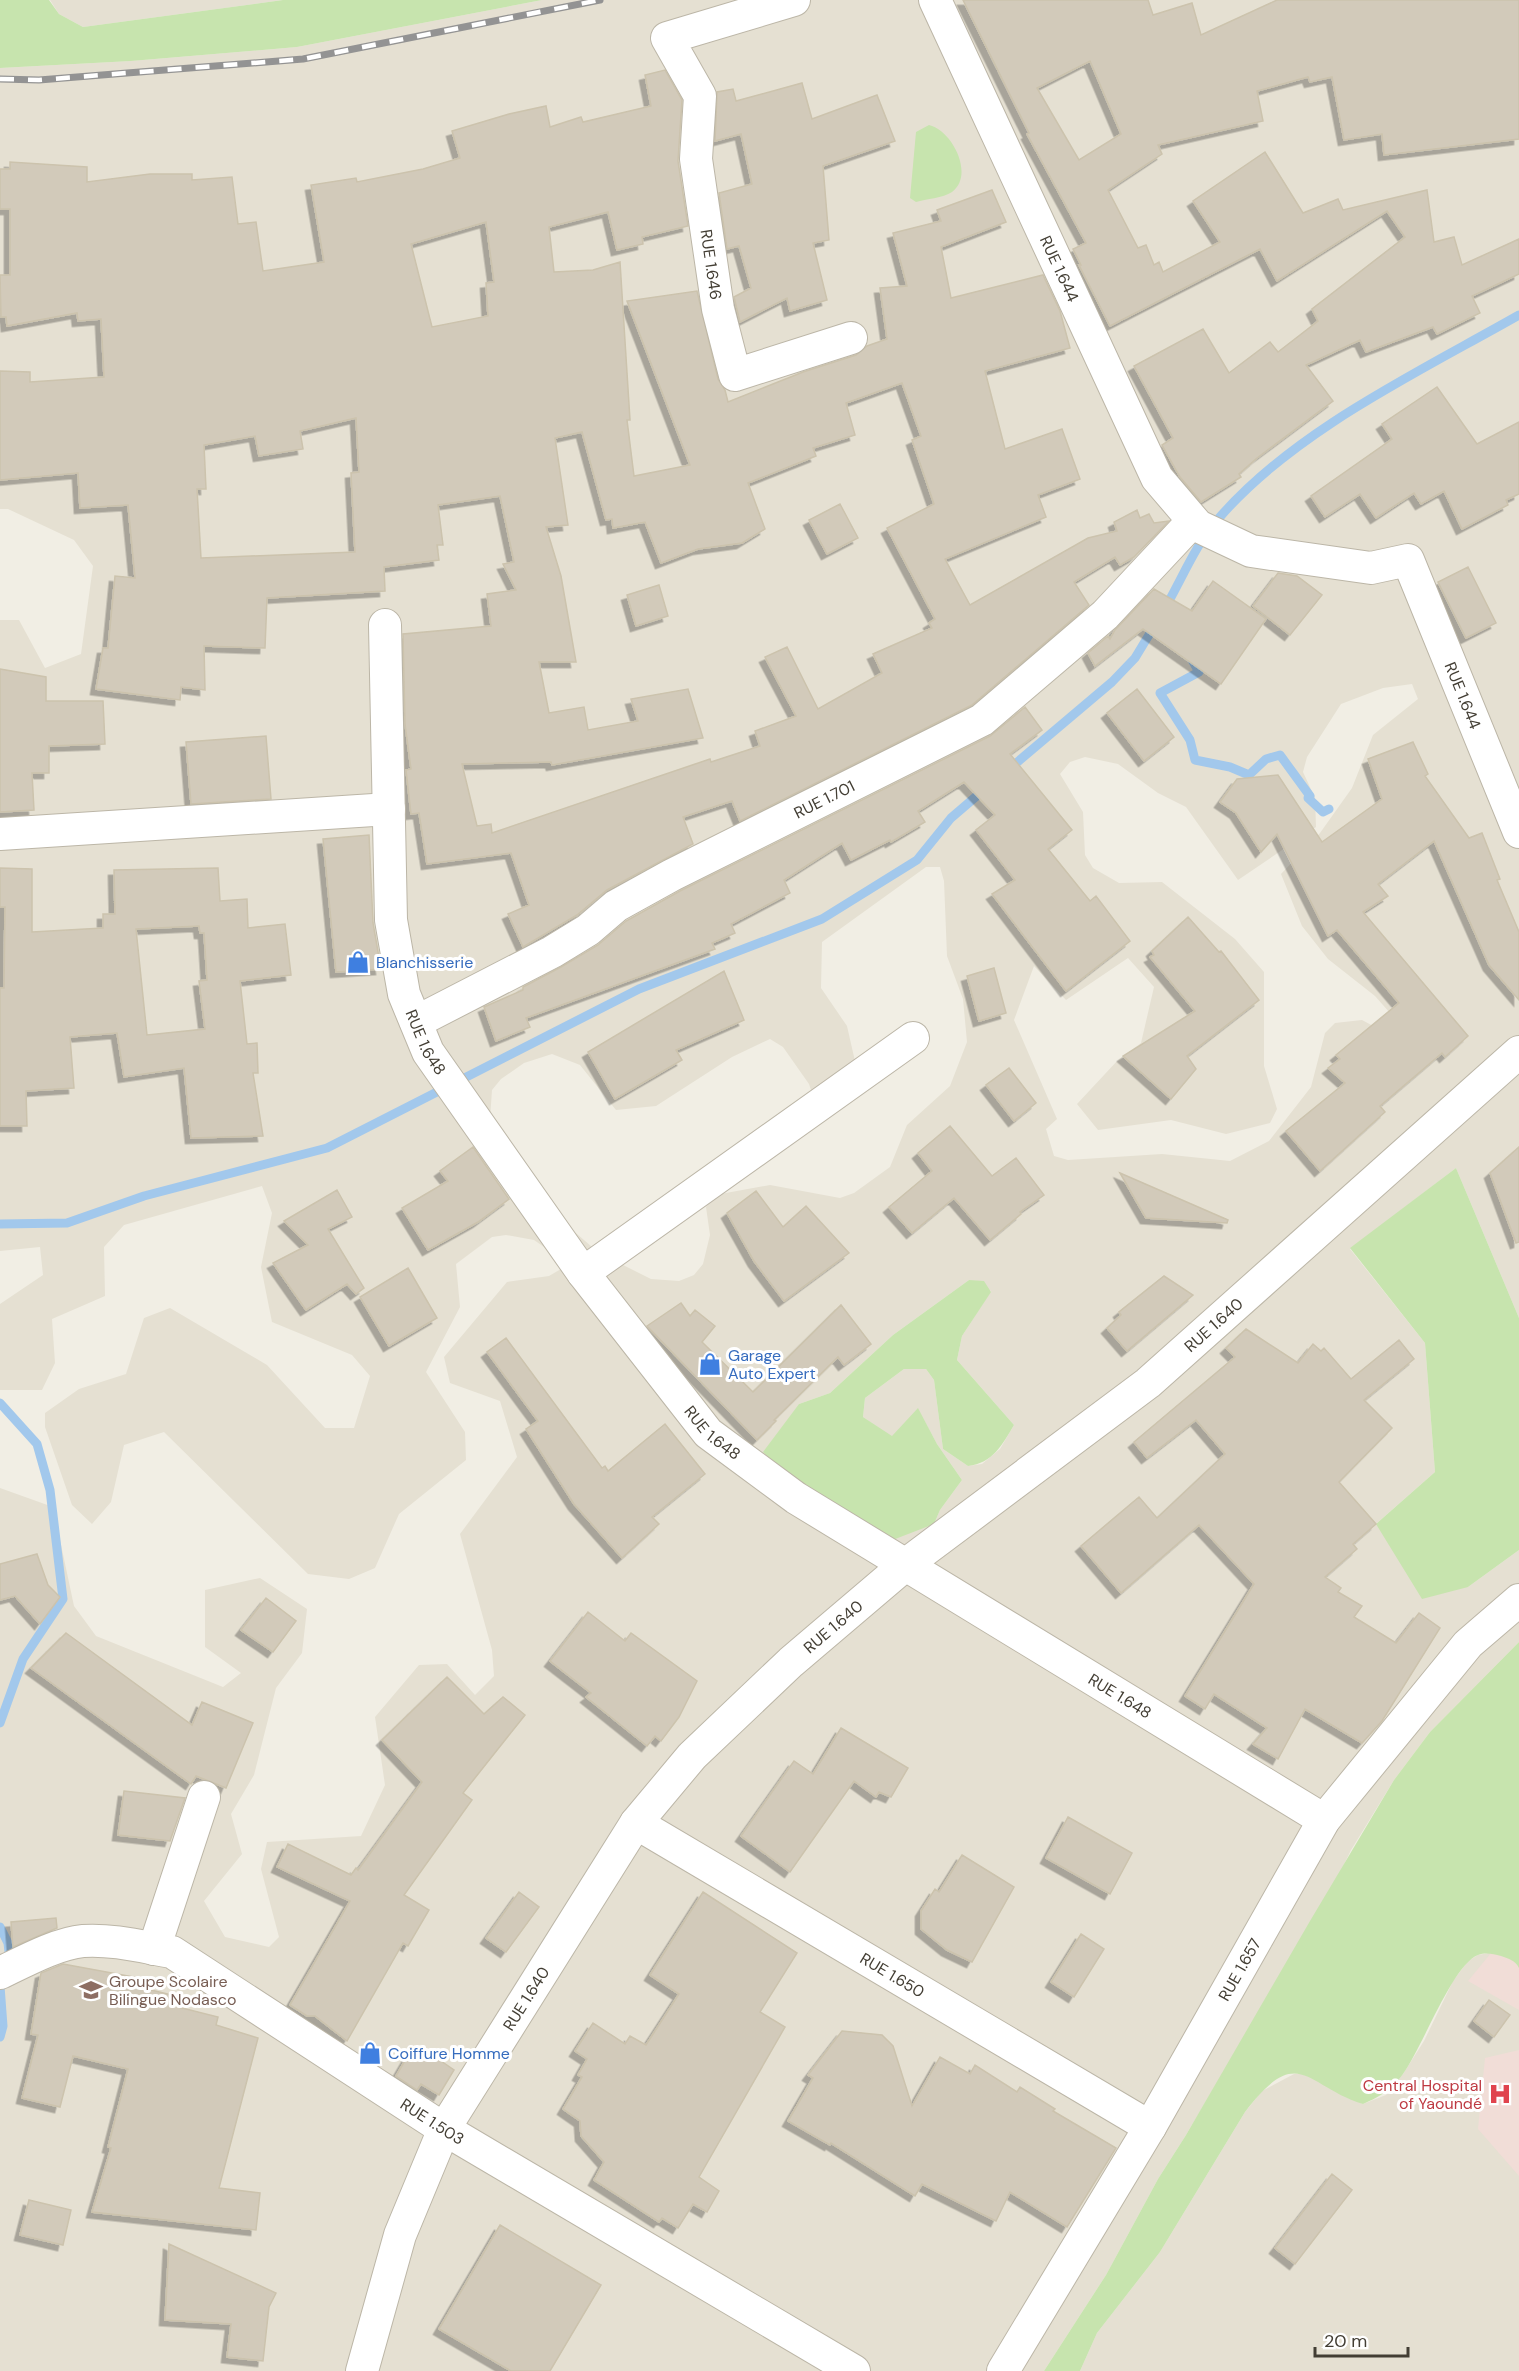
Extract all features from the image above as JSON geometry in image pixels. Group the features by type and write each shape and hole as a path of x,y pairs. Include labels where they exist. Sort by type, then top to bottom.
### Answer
{"street":[{"name":"RUE 1.646","path":"794,0 667,38 700,96 696,159 718,309 735,375 851,338"},
{"name":"RUE 1.644","path":"935,0 1157,478 1203,528 1251,551 1343,566 1371,568 1408,560 1519,832"},
{"name":"RUE 1.701","path":"416,1022 552,952 588,930 616,906 672,875 982,720 1203,528"},
{"name":"RUE 1.648","path":"386,625 391,920 404,994 428,1052 583,1273 708,1433 796,1498 1324,1820"},
{"path":"0,834 389,809"},
{"path":"583,1273 913,1038"},
{"name":"RUE 1.640","path":"362,2371 400,2235 444,2129 636,1823 700,1748 791,1662 905,1565 1148,1383 1519,1052"},
{"name":"RUE 1.657","path":"1003,2371 1150,2127 1324,1820 1468,1644 1519,1600"},
{"path":"154,1949 204,1797"},
{"name":"RUE 1.650","path":"636,1823 1150,2127"},
{"name":"RUE 1.503","path":"0,1973 39,1955 81,1941 127,1943 172,1952 444,2129 854,2371"}],"shaded area":[{"path":"50,0 283,0 83,27 59,14"},
{"path":"542,0 1519,0 1519,1318 1456,1168 1350,1249 1425,1343 1435,1472 1377,1523 1468,1587 1519,1550 1519,1642 1430,1732 1394,1780 1351,1850 1333,1887 1158,2179 1106,2275 1044,2371 0,2371 0,1488 53,1507 74,1606 96,1636 223,1687 241,1673 205,1647 205,1590 260,1578 307,1609 302,1653 276,1688 254,1775 231,1814 242,1854 204,1901 225,1937 269,1947 279,1937 261,1869 267,1842 361,1836 385,1785 375,1717 419,1665 447,1664 475,1695 494,1676 492,1650 460,1534 517,1457 500,1401 450,1383 444,1357 507,1282 549,1276 561,1269 557,1256 534,1240 506,1235 492,1237 456,1264 460,1307 426,1372 465,1432 466,1460 399,1514 375,1568 349,1579 308,1574 164,1432 124,1445 111,1502 92,1524 72,1505 45,1427 45,1413 79,1389 126,1374 144,1318 170,1308 267,1365 325,1428 354,1428 370,1376 352,1355 272,1322 261,1267 272,1213 262,1186 124,1225 104,1247 105,1296 52,1319 55,1363 42,1390 0,1390 0,1304 43,1275 40,1247 0,1251 0,620 19,620 45,668 81,654 93,566 74,540 8,509 0,509 0,68 131,61 297,47","holes":["1412,684 1418,699 1373,735 1352,788 1320,833 1281,874 1302,926 1328,959 1375,996 1413,1039 1399,1040 1362,1020 1335,1023 1325,1033 1311,1087 1269,1141 1230,1161 1162,1154 1068,1160 1054,1156 1046,1129 1057,1119 1014,1020 1034,966 1066,1000 1128,958 1154,987 1141,1043 1118,1060 1077,1104 1098,1130 1171,1120 1226,1134 1270,1123 1277,1109 1264,1066 1264,972 1235,939 1162,882 1119,883 1093,868 1085,855 1083,812 1060,774 1070,762 1085,757 1118,764 1158,793 1186,807 1238,880 1316,827 1315,798 1303,772 1307,757 1341,704 1383,688","926,867 940,867 944,881 947,956 963,999 967,1042 950,1086 907,1125 890,1167 854,1193 840,1198 770,1185 715,1195 706,1207 710,1235 703,1264 694,1275 679,1281 651,1279 599,1253 555,1215 490,1119 492,1090 501,1079 524,1063 552,1054 580,1065 616,1110 656,1106 732,1057 770,1039 783,1047 809,1084 813,1096 857,1070 847,1026 821,988 822,942","969,1280 991,1291 962,1336 957,1360 1014,1425 1000,1449 982,1464 968,1466 943,1449 934,1380 926,1369 904,1369 865,1398 863,1417 892,1437 918,1409 937,1444 962,1480 940,1510 934,1524 799,1404 830,1393 893,1335"]},
{"path":"1519,1919 1519,2010 1468,1981"},
{"path":"1489,1953 1513,1960 1519,1968 1519,2371 1080,2371 1097,2333 1160,2252 1245,2112 1262,2091 1294,2074 1307,2074 1363,2104 1386,2095 1403,2074 1424,2041 1453,1981 1468,1961 1478,1955"},
{"name":"Central Hospital of Yaoundé","path":"1519,2050 1519,2176 1478,2129 1485,2058"}],"green space":[{"path":"0,0 49,0 59,14 83,27 283,0 542,0 297,47 131,61 0,68"},
{"path":"929,125 946,135 952,144 958,154 961,175 959,184 952,192 916,202 910,198 916,132"},
{"path":"1456,1168 1519,1318 1519,1550 1468,1587 1422,1599 1376,1524 1435,1472 1425,1343 1350,1248"},
{"path":"969,1280 984,1281 991,1292 962,1336 957,1360 1014,1425 996,1452 984,1461 968,1466 943,1449 934,1380 926,1369 904,1369 865,1398 863,1417 892,1436 918,1408 937,1444 962,1480 940,1510 934,1524 890,1541 807,1496 763,1452 799,1404 830,1393 893,1335"},
{"path":"1519,1642 1519,1968 1512,1960 1489,1954 1478,1955 1468,1962 1448,1990 1411,2062 1399,2080 1380,2095 1363,2104 1344,2097 1303,2075 1291,2074 1278,2078 1245,2112 1160,2252 1097,2333 1080,2371 1044,2371 1106,2275 1158,2179 1394,1780 1430,1732"}],"building":[{"path":"963,0 1148,0 1153,15 1192,3 1201,35 1277,0 1519,0 1519,139 1384,155 1382,134 1344,140 1332,77 1310,82 1308,77 1257,91 1263,121 1158,145 1162,154 1108,190 1138,248 1146,245 1154,265 1159,262 1163,272 1220,242 1193,201 1265,152 1303,213 1338,199 1343,210 1427,190 1434,242 1454,237 1462,265 1519,239 1519,274 1472,296 1480,313 1437,334 1433,327 1366,352 1360,340 1306,365 1333,401 1257,458 1239,474 1241,477 1201,502 1180,477 1162,445 1173,438 1134,366 1203,329 1229,373 1270,342 1278,352 1318,321 1312,309 1405,237 1387,211 1277,281 1260,249 1110,326 1073,249 1086,243 1027,134 1029,133","holes":["1090,61 1121,134 1079,160 1037,88"]},
{"path":"665,70 682,100 678,161 688,226 642,237 643,244 617,250 608,212 549,227 554,272 593,270 620,262 630,420 627,420 634,476 690,465 627,301 697,291 718,379 725,390 728,402 803,372 856,355 867,346 887,339 880,288 907,286 893,233 941,221 937,210 992,190 1006,222 941,247 951,298 1043,275 1060,311 1070,348 985,371 1005,449 1062,429 1080,479 1038,495 1046,517 945,559 970,605 1088,538 1117,531 1114,522 1137,510 1140,518 1149,514 1154,523 1169,521 1134,557 1120,565 1115,557 1074,582 1089,605 972,705 740,821 732,801 683,817 693,844 607,890 577,915 523,947 508,914 529,905 511,853 427,864 419,813 411,814 406,770 411,769 405,724 403,634 491,626 487,594 516,590 503,564 514,562 500,496 438,505 443,545 437,545 439,560 384,567 385,591 267,598 265,648 204,646 205,690 181,687 180,700 96,689 103,648 108,648 115,576 135,578 128,505 80,508 78,473 0,480 0,371 30,372 30,382 104,377 101,319 78,321 77,313 7,326 6,317 1,317 0,275 10,275 10,209 0,209 0,169 10,169 10,162 87,167 87,182 150,174 192,174 192,180 232,177 238,224 256,222 263,271 324,262 311,185 356,178 357,182 423,169 460,158 452,131 509,114 546,106 550,127 581,117 583,122 651,106 645,75","holes":["486,222 494,282 486,283 488,316 432,327 411,244","902,383 921,436 912,440 934,504 887,528 935,619 929,623 932,628 873,654 882,673 818,709 787,647 765,657 796,716 755,731 760,746 711,762 710,759 492,833 491,824 477,826 462,764 551,762 552,765 703,738 688,689 631,699 638,721 588,730 584,707 549,713 539,662 576,662 561,576 546,527 568,525 555,438 582,432 606,520 612,519 613,528 645,522 661,563 698,549 742,543 765,529 748,483 816,456 813,448 855,435 846,403","356,418 359,472 351,473 355,552 201,558 197,489 206,489 204,445 255,436 259,456 303,449 300,431"]},
{"path":"802,83 812,119 877,95 895,141 823,166 829,240 813,243 827,300 790,311 787,298 740,322 734,297 751,288 739,246 727,249 719,193 752,184 741,134 715,141 717,92 733,89 736,101"},
{"path":"1437,387 1477,444 1519,422 1519,494 1506,500 1508,505 1462,529 1444,491 1421,504 1414,493 1376,518 1360,494 1325,517 1311,496 1392,439 1382,424"},
{"path":"840,504 858,538 827,554 809,520"},
{"path":"1468,567 1496,623 1466,638 1438,582"},
{"path":"1278,573 1297,576 1322,595 1290,635 1253,606"},
{"path":"1213,581 1266,619 1221,684 1143,629 1095,666 1088,653 1108,636 1110,639 1115,630 1154,589 1192,611"},
{"path":"659,585 668,616 636,626 627,595"},
{"path":"0,669 46,677 46,701 103,701 105,744 49,746 49,773 32,773 34,810 0,812"},
{"path":"1137,689 1174,737 1144,761 1107,713"},
{"path":"1025,707 1042,730 1010,754 1072,830 1048,849 1090,901 1096,896 1130,941 1066,991 992,894 1015,880 976,830 995,815 964,782 918,811 925,822 891,842 890,840 851,860 842,843 784,880 790,893 731,924 735,933 712,943 715,949 526,1018 530,1027 496,1041 484,1007 523,990 523,987 598,945 626,921 680,891 990,736"},
{"path":"266,736 271,799 191,804 186,742"},
{"path":"1413,742 1428,774 1425,776 1469,838 1482,833 1500,879 1497,880 1519,932 1519,1000 1489,965 1434,841 1378,884 1388,896 1363,912 1468,1036 1445,1057 1442,1053 1380,1106 1385,1112 1320,1171 1286,1131 1345,1083 1328,1068 1340,1059 1336,1055 1399,1003 1337,930 1328,936 1277,834 1261,852 1236,813 1220,802 1237,779 1278,775 1322,842 1382,799 1368,759"},
{"path":"369,835 373,923 381,969 336,972 323,839"},
{"path":"0,868 32,869 32,932 103,928 103,914 115,914 114,870 218,868 220,901 247,899 248,928 285,924 291,975 240,981 247,1044 257,1043 258,1073 253,1073 263,1136 191,1138 184,1068 124,1077 117,1033 70,1037 74,1088 26,1091 27,1126 0,1126 0,988 4,988 5,907 0,907","holes":["199,926 200,933 204,933 207,980 199,981 205,1029 147,1035 136,929"]},
{"path":"1188,917 1219,952 1221,951 1259,1000 1187,1056 1196,1069 1171,1099 1123,1056 1195,1011 1150,957 1154,955 1152,951"},
{"path":"994,968 1006,1013 979,1021 967,976"},
{"path":"724,971 744,1020 676,1050 682,1060 615,1099 588,1052"},
{"path":"1009,1068 1036,1103 1014,1121 986,1085"},
{"path":"950,1126 992,1176 1016,1158 1044,1195 1020,1212 1021,1214 990,1240 954,1198 912,1233 889,1207 932,1171 918,1153"},
{"path":"473,1147 509,1199 478,1222 428,1250 402,1208 448,1181 440,1171"},
{"path":"1519,1147 1519,1242 1516,1243 1490,1173"},
{"path":"1120,1173 1228,1220 1227,1223 1146,1218"},
{"path":"337,1190 352,1217 328,1229 364,1288 356,1294 347,1284 306,1310 273,1263 308,1245 284,1221"},
{"path":"756,1191 783,1227 806,1206 849,1253 784,1301 754,1261 727,1213"},
{"path":"408,1268 437,1318 389,1346 360,1297"},
{"path":"1164,1276 1193,1295 1127,1351 1107,1328 1121,1315 1119,1312"},
{"path":"681,1303 690,1316 695,1310 715,1326 702,1342 753,1392 841,1305 871,1344 844,1365 838,1357 774,1420 776,1421 757,1440 647,1326"},
{"path":"1246,1329 1298,1363 1313,1344 1321,1351 1324,1348 1351,1379 1399,1340 1414,1359 1364,1400 1392,1428 1339,1482 1376,1524 1353,1544 1357,1549 1325,1577 1341,1588 1338,1592 1362,1606 1354,1617 1396,1643 1419,1613 1440,1628 1382,1721 1362,1743 1305,1709 1278,1759 1253,1744 1267,1728 1214,1694 1205,1709 1185,1696 1254,1584 1199,1525 1121,1593 1081,1546 1139,1497 1157,1518 1225,1454 1196,1420 1147,1458 1134,1442 1235,1357 1226,1348"},
{"path":"506,1338 602,1468 605,1466 608,1471 665,1424 705,1474 652,1517 659,1524 622,1558 574,1504 526,1429 538,1421 487,1352"},
{"path":"37,1554 48,1585 60,1597 40,1624 15,1596 0,1600 0,1564"},
{"path":"266,1598 296,1621 273,1652 241,1630"},
{"path":"588,1612 625,1641 631,1633 697,1681 679,1717 661,1741 655,1736 647,1746 586,1697 591,1693 550,1661"},
{"path":"66,1633 192,1725 202,1702 253,1723 226,1788 196,1776 191,1784 31,1668"},
{"path":"447,1677 484,1714 503,1697 525,1715 463,1793 472,1800 404,1895 429,1910 408,1946 403,1943 347,2041 315,2016 307,2016 290,2005 350,1901 277,1867 288,1844 351,1875 356,1868 358,1870 422,1782 382,1740"},
{"path":"841,1728 908,1768 891,1797 879,1792 876,1797 854,1781 790,1872 741,1836 794,1761 813,1774"},
{"path":"124,1791 185,1798 170,1841 118,1835"},
{"path":"1068,1817 1132,1853 1110,1894 1046,1858"},
{"path":"962,1855 1014,1887 972,1962 947,1950 921,1929 921,1911 935,1889 939,1892"},
{"path":"519,1892 539,1907 506,1952 486,1938"},
{"path":"703,1892 797,1953 760,2012 785,2027 699,2177 719,2191 707,2212 693,2204 678,2228 662,2218 659,2222 594,2180 604,2162 581,2136 580,2121 563,2109 582,2077 578,2075 587,2059 575,2051 593,2023 625,2044 630,2036 646,2045 679,1994 650,1975"},
{"path":"56,1918 57,1928 13,1947 11,1922"},
{"path":"1081,1934 1104,1949 1074,1997 1051,1982"},
{"path":"63,1964 145,1979 143,1988 180,1997 178,2007 218,2017 216,2025 258,2038 219,2188 260,2193 256,2230 92,2212 111,2148 108,2147 128,2069 73,2056 60,2107 22,2098 38,2035 31,2034 41,1973"},
{"path":"1489,2000 1510,2015 1494,2037 1474,2021"},
{"path":"842,2031 882,2035 893,2046 912,2106 940,2057 970,2074 975,2065 1017,2092 1020,2087 1055,2109 1053,2111 1116,2148 1067,2227 1010,2192 996,2221 922,2184 915,2196 831,2143 830,2145 788,2121 813,2078 808,2075"},
{"path":"425,2050 454,2070 439,2095 421,2084 417,2090 396,2076 410,2052 420,2057"},
{"path":"1332,2174 1352,2190 1295,2264 1275,2248"},
{"path":"29,2200 71,2210 63,2245 20,2235"},
{"path":"500,2225 601,2285 550,2371 511,2371 439,2329"},
{"path":"169,2244 276,2293 269,2307 263,2361 227,2357 231,2324 165,2320"}],"waterway":[{"path":"1165,608 1196,550 1211,528 1250,486 1284,457 1360,405 1519,315"},
{"path":"1008,770 1112,682 1135,658 1155,625"},
{"path":"1191,658 1199,672 1160,693 1190,740 1195,760 1230,767 1249,775 1266,759 1280,755 1310,796 1308,798 1323,812 1329,809"},
{"path":"0,1224 67,1223 144,1196 327,1148 639,989 822,919 917,860 951,818 986,788"},
{"path":"0,1403 37,1444 50,1490 63,1599 23,1659 0,1723"},
{"path":"0,1927 8,1943 10,1961"},
{"path":"0,2037 3,2026 0,1986 6,1979"}],"railway":[{"path":"0,79 39,80 303,59 600,0"}],"place":[{"name":"Blanchisserie","path":"358,962"},
{"name":"Garage Auto Expert","path":"710,1364"},
{"name":"Groupe Scolaire Bilingue Nodasco","path":"91,1990"},
{"name":"Coiffure Homme","path":"370,2053"},
{"name":"Central Hospital of Yaoundé","path":"1500,2094"}]}
